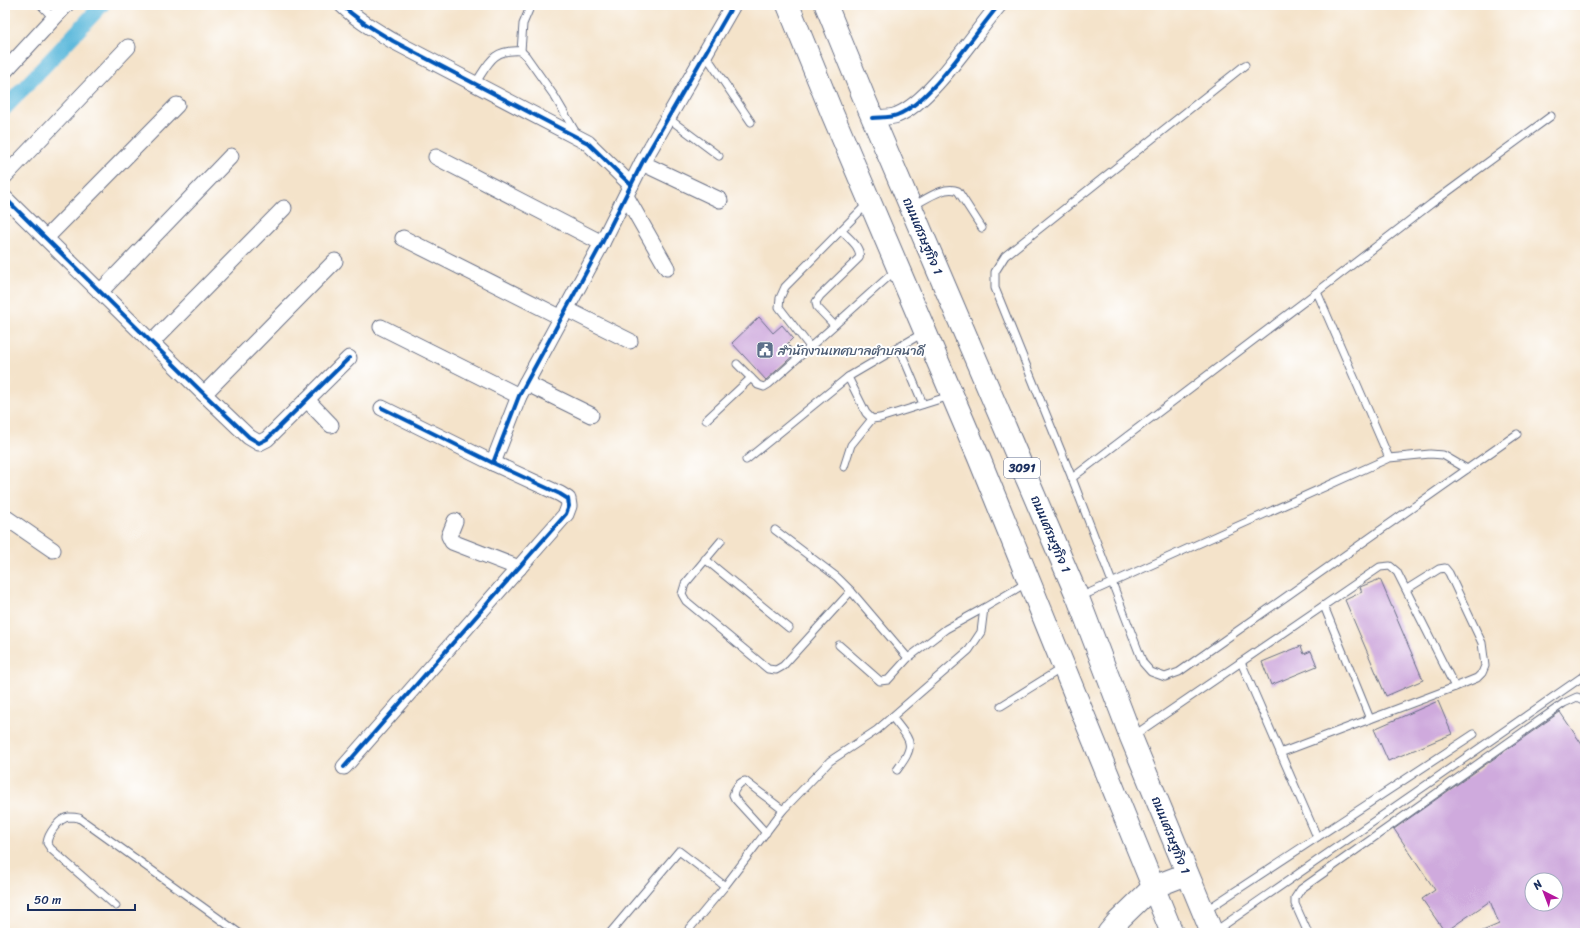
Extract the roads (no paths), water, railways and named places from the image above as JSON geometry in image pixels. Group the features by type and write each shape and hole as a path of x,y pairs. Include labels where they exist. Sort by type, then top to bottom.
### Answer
{"main road":[{"name":"3091","path":"788,5 1029,580 1172,933"},
{"name":"ถนนเศรษฐกิจ 1","path":"826,5 872,118 1078,598 1131,737 1212,933"},
{"path":"1121,806 1154,793"},
{"path":"1153,887 1187,874"}],"street":[{"path":"5,71 66,5"},
{"path":"493,463 519,396 602,243 642,163 733,5"},
{"path":"872,118 896,116 912,108 933,87 1000,5"},
{"path":"351,8 393,41 588,143 628,190 667,268"},
{"path":"5,176 128,47"},
{"path":"46,238 177,105"},
{"path":"100,292 230,156"},
{"path":"436,157 602,243"},
{"path":"642,163 720,200"},
{"path":"5,198 204,394 249,437 259,443 267,439 349,358"},
{"path":"152,342 284,208"},
{"path":"403,238 564,313 630,341"},
{"path":"204,394 336,261"},
{"path":"381,327 519,396"},
{"path":"526,383 591,415"},
{"path":"307,400 331,424"},
{"path":"344,768 566,514 569,506 568,499 382,408"},
{"path":"5,517 53,550"},
{"path":"455,521 449,536 452,542 519,568"},
{"path":"1108,933 1153,887"}],"lane":[{"path":"41,5 54,19"},
{"path":"521,51 523,24 531,5"},
{"path":"474,84 491,59 499,53 508,50 521,51 555,97 579,138"},
{"path":"705,54 751,122"},
{"path":"1245,65 1005,256 994,272 995,288 1072,478 1143,664 1151,672 1166,677 1179,672 1517,434"},
{"path":"1072,478 1431,204 1551,116"},
{"path":"668,118 719,156"},
{"path":"910,207 945,190 952,189 958,191 982,228"},
{"path":"810,347 779,307 780,298 785,288 870,202"},
{"path":"834,325 817,307 816,302 820,296 858,258 860,254 858,248 841,230"},
{"path":"737,364 758,385 764,387 898,268"},
{"path":"1317,292 1390,458"},
{"path":"746,460 848,377 925,332"},
{"path":"899,347 923,404"},
{"path":"848,377 866,413 872,419"},
{"path":"706,420 751,378"},
{"path":"844,467 851,445 872,419 880,418 952,395"},
{"path":"1078,598 1390,458 1430,454 1443,455 1467,469"},
{"path":"775,530 837,577 851,591 908,658"},
{"path":"721,541 685,584 682,594 686,601 768,669 776,670 783,666 851,591"},
{"path":"705,559 789,628"},
{"path":"1131,737 1380,567 1390,566 1398,572 1455,687"},
{"path":"1280,753 1455,687 1477,678 1482,673 1485,666 1482,643 1449,573 1445,568 1439,569 1407,590"},
{"path":"839,645 880,681 888,680 908,658 946,629 984,608 1029,580"},
{"path":"1324,606 1370,719"},
{"path":"686,933 725,886 783,810 830,761 877,730 969,650 982,632 984,608"},
{"path":"1241,662 1317,837"},
{"path":"1001,706 1064,666"},
{"path":"1212,933 1585,675"},
{"path":"1308,933 1295,904 1295,898 1301,889 1564,703 1577,697 1585,701"},
{"path":"892,717 906,736 910,745 908,754 897,770"},
{"path":"1203,912 1474,734"},
{"path":"766,834 735,799 733,795 734,792 742,782 745,781 783,810"},
{"path":"116,906 51,849 47,843 48,837 61,820 68,817 78,818 239,933"},
{"path":"610,933 679,851 725,886"}],"waterway":[{"path":"5,108 102,5"}],"place":[{"name":"สำนักงานเทศบาลตำบลนาดี","path":"765,350"}]}
